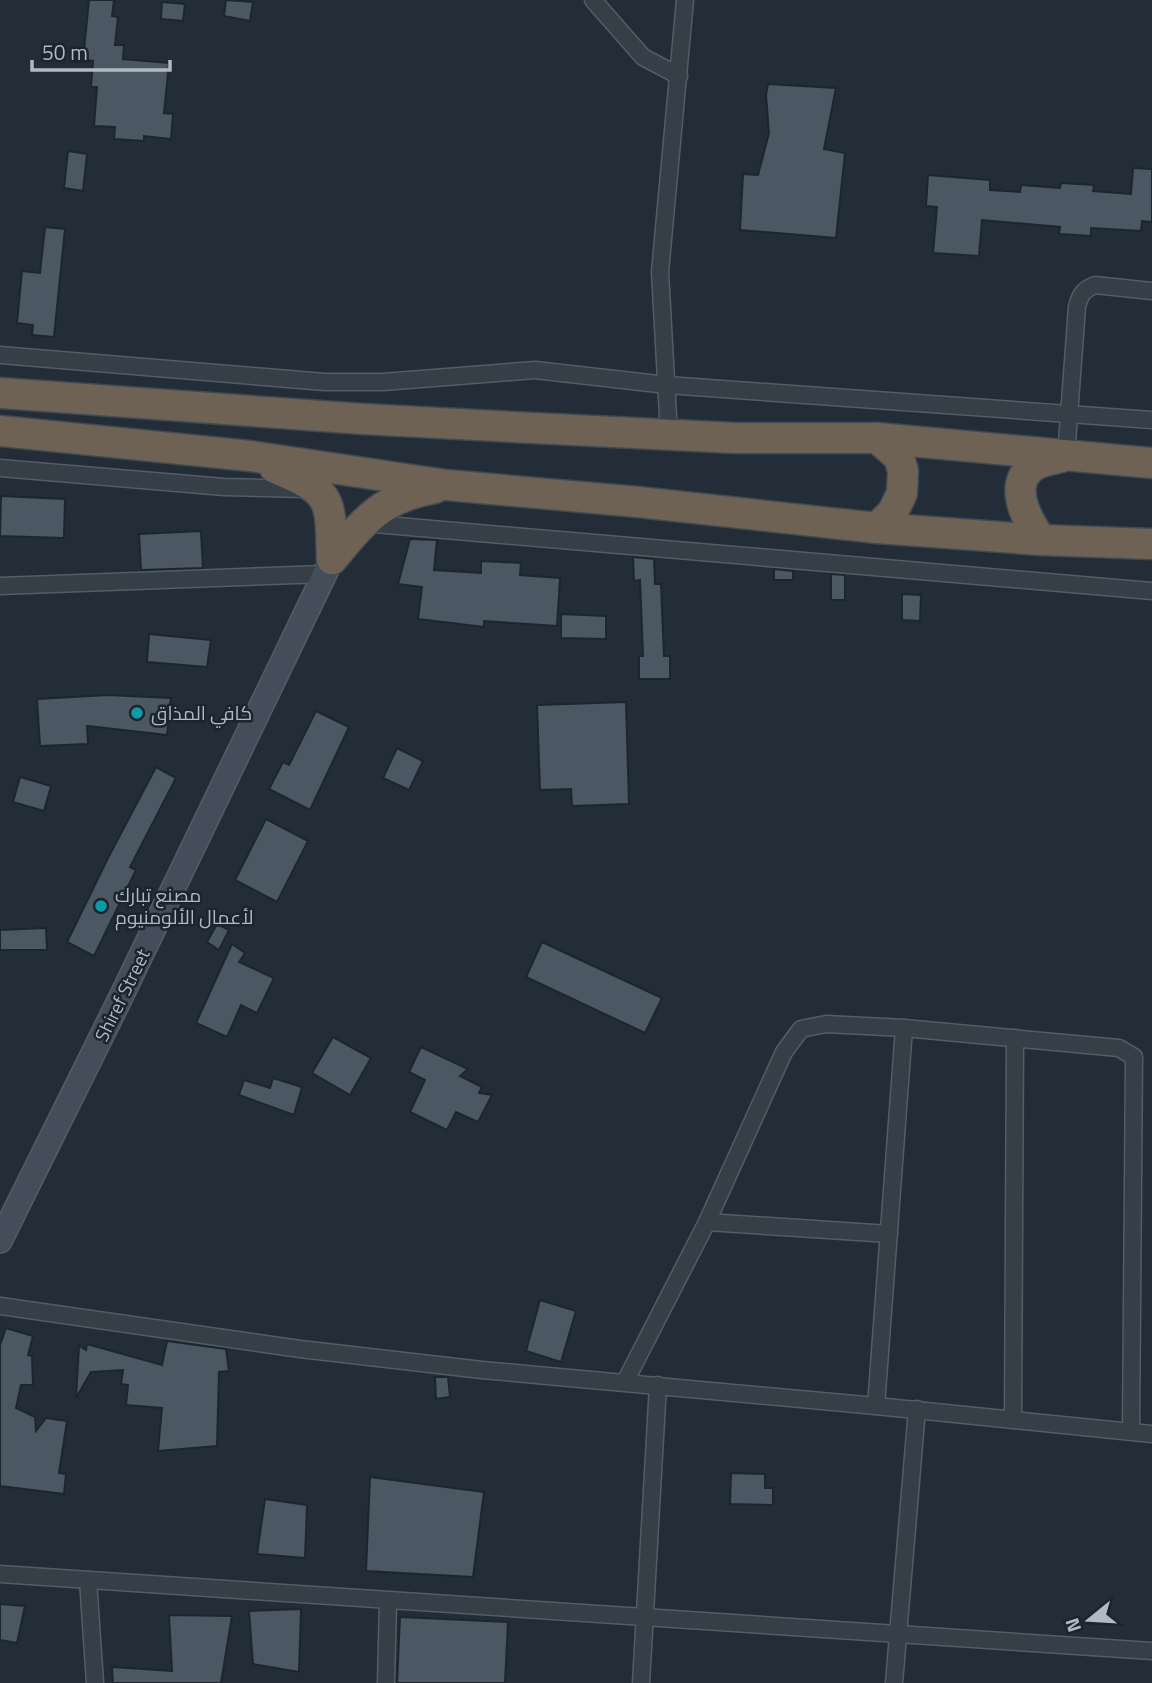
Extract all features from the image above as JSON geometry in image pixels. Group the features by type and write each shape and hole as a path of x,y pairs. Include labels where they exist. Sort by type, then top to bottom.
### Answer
{"highway":[{"path":"0,393 363,419 669,435 877,438 1152,463"},
{"path":"0,431 250,456 446,485 638,502 877,528 1041,540 1152,544"},
{"path":"877,438 899,457 903,471 902,493 893,512 877,528"},
{"path":"250,456 304,480 327,500 330,518 328,566"},
{"path":"1041,540 1021,505 1020,492 1025,477 1035,465 1066,456"},
{"path":"328,566 363,523 384,504 413,492 446,485"}],"main road":[{"name":"Shiref Street","path":"0,1241 119,1001 328,566"}],"street":[{"path":"593,0 643,57 679,76"},
{"path":"669,435 660,272 685,0"},
{"path":"1066,456 1080,295 1086,288 1095,285 1152,291"},
{"path":"0,355 325,382 383,382 535,370 667,385 1152,420"},
{"path":"0,468 225,487 317,489"},
{"path":"363,523 1152,591"},
{"path":"0,586 328,566"},
{"path":"625,1382 707,1222 784,1052 801,1029 826,1024 1015,1038 1119,1048 1134,1057 1131,1430"},
{"path":"876,1405 904,1028"},
{"path":"1013,1420 1015,1038"},
{"path":"707,1222 889,1234"},
{"path":"0,1306 300,1349 482,1370 876,1405 1152,1434"},
{"path":"641,1683 658,1385"},
{"path":"894,1683 916,1409"},
{"path":"0,1574 1152,1651"},
{"path":"88,1580 95,1683"},
{"path":"386,1683 387,1600"}],"building":[{"path":"89,0 114,0 112,16 118,17 115,45 124,45 123,59 169,63 164,113 173,114 171,139 144,136 144,141 114,139 115,127 94,126 97,87 91,87 93,61 83,60"},
{"path":"226,0 253,2 250,21 224,16"},
{"path":"162,2 185,4 183,21 161,19"},
{"path":"768,84 836,88 824,149 845,153 836,238 740,230 743,174 758,175 769,133 766,95"},
{"path":"68,151 87,154 83,191 64,188"},
{"path":"1133,168 1152,169 1152,222 1142,221 1141,231 1091,228 1091,236 1059,234 1060,227 982,220 979,256 933,253 937,207 926,206 928,175 990,180 990,190 1020,192 1021,185 1060,188 1061,183 1094,185 1093,191 1131,194"},
{"path":"45,227 65,229 54,337 32,335 33,325 17,323 22,271 40,273"},
{"path":"1,496 65,499 64,538 0,536"},
{"path":"201,531 203,568 141,570 139,534"},
{"path":"410,539 437,540 434,570 481,573 481,561 521,563 520,575 560,578 557,626 484,621 484,627 418,619 422,587 398,584"},
{"path":"633,557 654,559 655,584 661,584 664,656 670,656 670,679 639,679 639,656 643,656 640,580 634,581"},
{"path":"774,569 793,571 793,580 774,580"},
{"path":"831,574 845,575 845,600 831,600"},
{"path":"902,594 921,595 920,621 902,620"},
{"path":"561,614 606,616 606,639 561,638"},
{"path":"149,634 211,640 207,667 147,662"},
{"path":"108,695 171,698 167,735 87,726 88,744 40,746 37,699"},
{"path":"626,702 629,804 572,806 571,789 540,790 537,705"},
{"path":"316,711 349,727 310,810 269,789 283,762 289,765"},
{"path":"397,748 423,761 409,790 383,778"},
{"path":"156,767 176,778 130,867 136,870 94,956 67,942"},
{"path":"20,777 51,786 44,811 13,802"},
{"path":"266,819 308,841 277,902 235,880"},
{"path":"217,924 229,930 219,950 207,942"},
{"path":"46,928 47,950 0,950 0,930"},
{"path":"542,942 662,998 645,1033 526,977"},
{"path":"232,944 245,953 239,962 274,978 257,1013 241,1005 227,1037 196,1023"},
{"path":"333,1037 371,1058 350,1095 312,1073"},
{"path":"421,1047 468,1069 460,1076 482,1087 479,1093 492,1095 478,1122 456,1112 447,1130 410,1112 425,1080 409,1072"},
{"path":"273,1078 302,1087 294,1115 239,1095 244,1080 270,1088"},
{"path":"540,1300 576,1311 561,1362 526,1351"},
{"path":"6,1328 33,1336 28,1355 32,1356 33,1385 21,1385 16,1408 35,1417 36,1431 46,1418 67,1421 59,1473 66,1474 64,1494 0,1486 0,1345"},
{"path":"167,1341 226,1349 229,1371 219,1372 217,1446 158,1451 162,1408 126,1405 128,1385 121,1384 123,1370 91,1372 76,1398 79,1346 86,1350 87,1344 162,1365"},
{"path":"435,1377 448,1377 450,1397 436,1399"},
{"path":"731,1473 765,1474 765,1488 773,1488 773,1505 730,1504"},
{"path":"370,1477 484,1492 473,1577 366,1571"},
{"path":"265,1499 307,1505 305,1558 257,1554"},
{"path":"0,1604 25,1606 17,1643 0,1640"},
{"path":"301,1609 299,1672 253,1664 249,1611"},
{"path":"169,1615 232,1616 221,1683 113,1683 112,1667 172,1671"},
{"path":"400,1617 508,1622 505,1683 397,1683"}],"place":[{"name":"كافي المذاق","path":"137,713"},
{"name":"مصنع تبارك لأعمال الألومنيوم","path":"101,906"}]}
